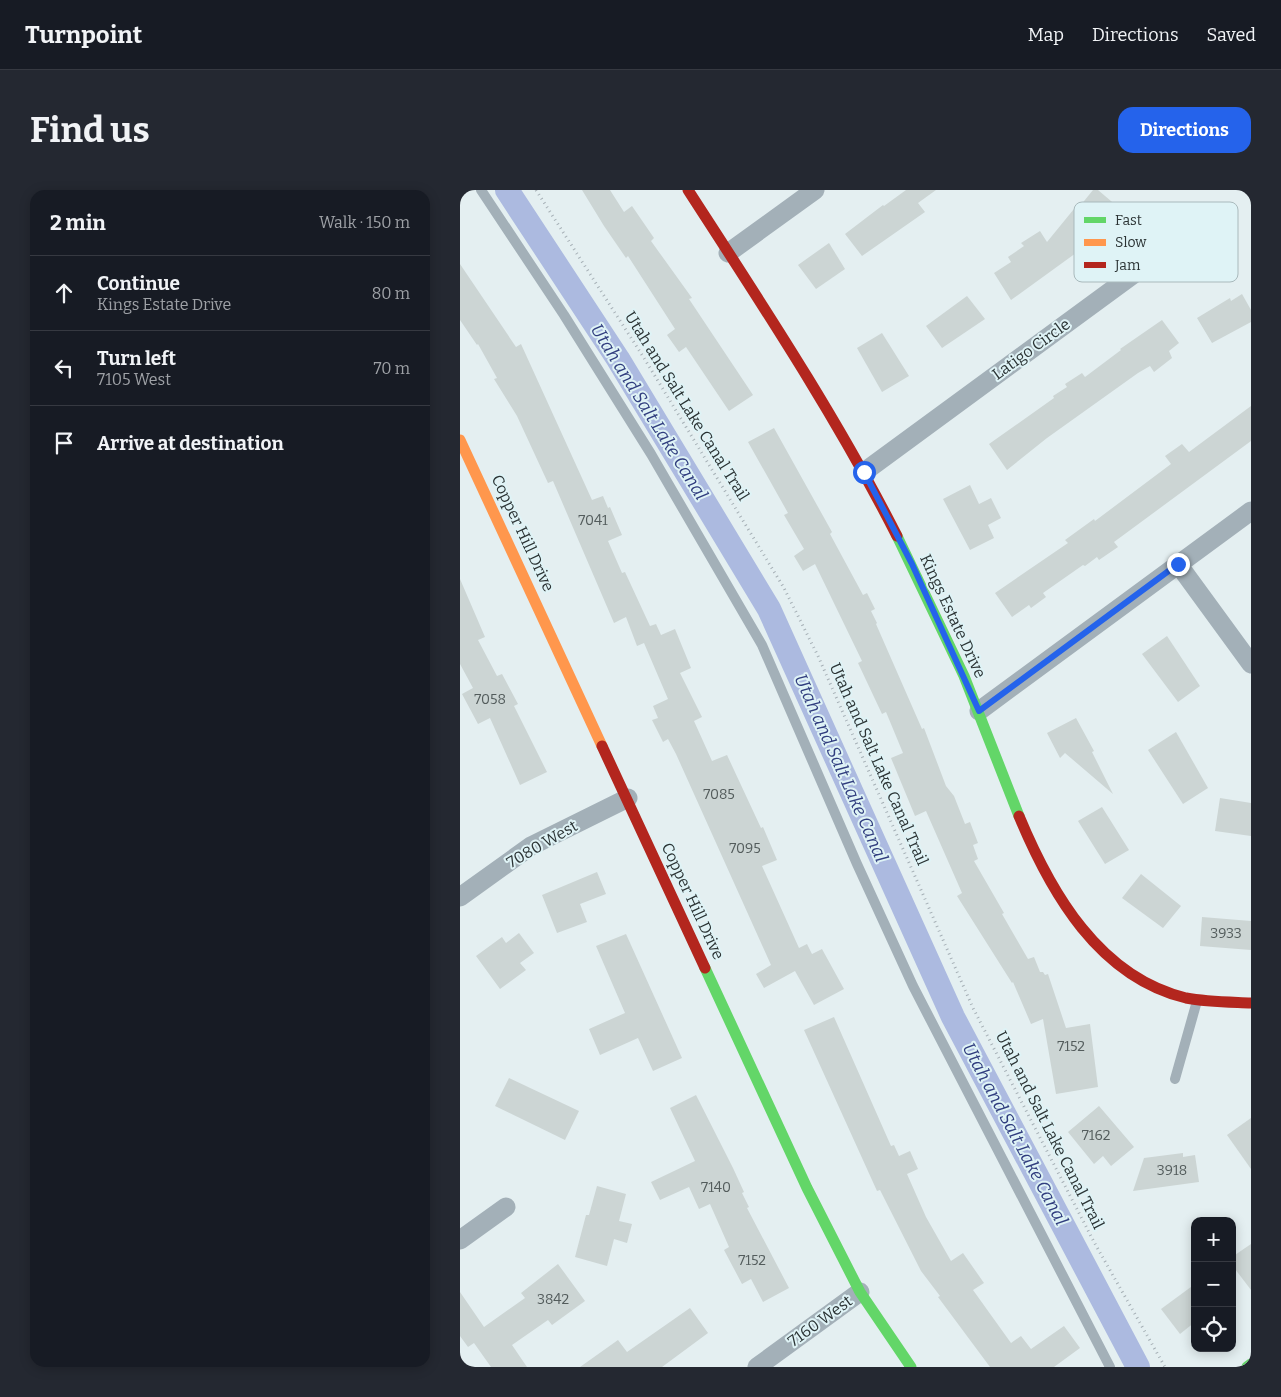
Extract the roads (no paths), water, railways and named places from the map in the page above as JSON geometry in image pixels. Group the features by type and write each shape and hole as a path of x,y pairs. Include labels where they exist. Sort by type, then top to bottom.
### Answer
{"street":[{"name":"Kings Estate Drive","path":"688,190 796,357 864,472 912,564 979,711 1041,868 1065,909 1094,943 1132,973 1164,990 1197,1000 1251,1003"},
{"path":"728,253 814,190"},
{"name":"Latigo Circle","path":"864,472 1123,282"},
{"name":"Copper Hill Drive","path":"460,440 628,798 807,1188 860,1292 911,1367"},
{"path":"979,711 1251,511"},
{"path":"1178,564 1251,664"},
{"name":"7080 West","path":"460,897 532,846 628,798"},
{"path":"460,1240 506,1207"},
{"name":"7160 West","path":"757,1367 860,1292"},
{"path":"1247,1367 1251,1364"}],"lane":[{"path":"481,190 564,315 651,454 762,645 857,864 913,986 1110,1367"},
{"path":"1175,1079 1197,1000"}],"waterway":[{"name":"Utah and Salt Lake Canal","path":"507,190 618,359 769,609 953,1017 1138,1367"}]}
